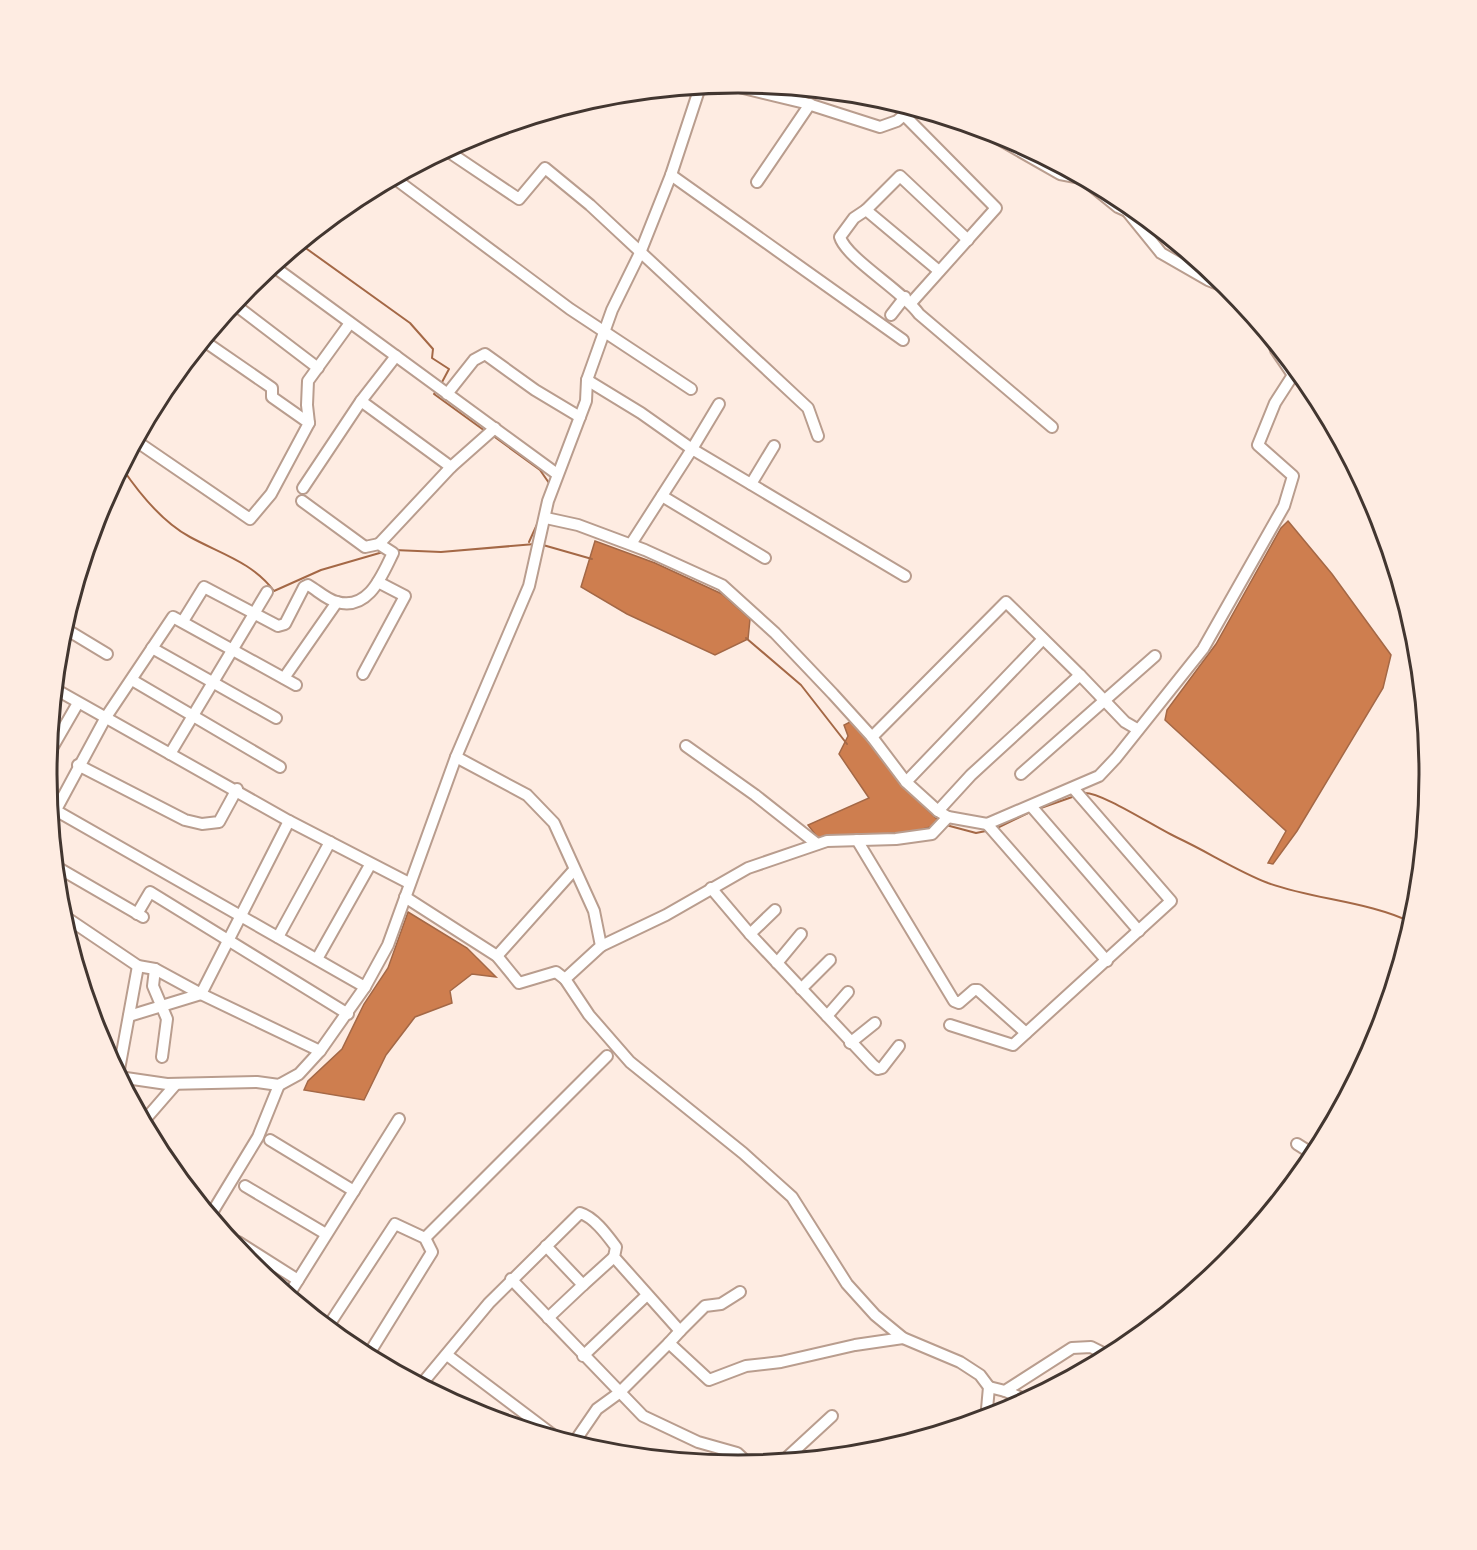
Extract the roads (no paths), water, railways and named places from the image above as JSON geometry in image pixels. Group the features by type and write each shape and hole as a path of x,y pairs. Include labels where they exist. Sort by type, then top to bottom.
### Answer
{"street":[{"path":"770,94 810,104 880,127 897,121 904,115"},
{"path":"128,1077 176,1084 279,1085 299,1074 320,1051 365,987 388,945 456,757 530,586 538,537 546,518 548,501 557,474 586,401 587,380 604,331 640,253 671,175 697,95"},
{"path":"757,182 810,104"},
{"path":"891,315 939,271 996,208 913,117"},
{"path":"455,156 519,199 545,168 590,205 808,408 818,436"},
{"path":"671,175 903,340"},
{"path":"968,240 900,176 866,210 861,211 844,229 840,237 841,242 908,300 919,314 1052,427"},
{"path":"401,183 570,309 690,389"},
{"path":"866,210 939,271"},
{"path":"1140,224 1161,253 1197,271"},
{"path":"280,271 557,474"},
{"path":"241,310 318,368"},
{"path":"142,445 250,519 271,494 309,423 308,381 350,323"},
{"path":"210,345 272,388 272,397 309,423"},
{"path":"447,394 474,360 485,354 535,390 580,417"},
{"path":"303,488 361,401 396,356"},
{"path":"546,518 578,525 631,544 722,585 775,633 872,737 906,782 942,819 990,827 1077,792 1099,776 1203,649 1284,506 1293,476 1258,445 1275,403 1292,377"},
{"path":"587,380 641,412 692,449 904,576"},
{"path":"361,401 451,467"},
{"path":"631,544 718,404"},
{"path":"380,545 451,467 495,428"},
{"path":"751,484 774,446"},
{"path":"662,496 765,558"},
{"path":"183,621 204,587 273,625 285,624 304,587 308,585 337,602 355,603 372,591 393,553 380,545 365,547 302,501"},
{"path":"363,674 405,596 378,582"},
{"path":"170,754 267,592"},
{"path":"284,678 337,602"},
{"path":"872,737 1005,602 1125,722 1137,729"},
{"path":"58,806 106,717 173,617 233,648 296,686"},
{"path":"72,633 107,654"},
{"path":"906,782 1043,639"},
{"path":"152,648 276,718"},
{"path":"1021,774 1155,656"},
{"path":"565,979 601,946 666,915 748,868 827,841 932,834 971,775 1080,675"},
{"path":"132,680 280,767"},
{"path":"62,693 237,789 288,821 409,883"},
{"path":"58,737 78,703"},
{"path":"686,746 755,795 817,844"},
{"path":"456,757 527,795 554,824 594,911 601,946"},
{"path":"78,765 185,820 202,824 219,822 237,789"},
{"path":"950,1025 1010,1046 1171,901 1077,792"},
{"path":"1033,809 1139,931"},
{"path":"58,818 365,987"},
{"path":"129,1016 201,994 238,915 288,821"},
{"path":"990,827 1107,961"},
{"path":"857,840 954,1001 959,1003 978,990 1026,1034"},
{"path":"278,937 330,842"},
{"path":"317,959 370,865"},
{"path":"497,956 574,870"},
{"path":"64,871 140,916 150,892 348,1014"},
{"path":"711,888 750,934 850,1042 880,1070 899,1046"},
{"path":"405,897 457,927 497,956 522,984 556,972 565,979 589,1015 630,1062 743,1153 792,1197 847,1284 875,1315 903,1338 960,1362 980,1375 989,1387 1018,1396"},
{"path":"750,934 775,910"},
{"path":"73,922 138,966 155,969 201,994 320,1051"},
{"path":"777,963 801,934"},
{"path":"801,989 830,960"},
{"path":"121,1062 138,966"},
{"path":"155,969 153,986 167,1019 162,1057"},
{"path":"827,1016 848,992"},
{"path":"167,1019 181,1000"},
{"path":"850,1042 875,1023"},
{"path":"424,1238 607,1056"},
{"path":"148,1116 176,1084"},
{"path":"214,1209 258,1137 279,1085"},
{"path":"292,1290 399,1119"},
{"path":"270,1140 354,1191"},
{"path":"1298,1143 1308,1150"},
{"path":"245,1186 327,1234"},
{"path":"425,1380 511,1279 577,1214 583,1213 614,1244 616,1247 614,1257 548,1318"},
{"path":"331,1321 395,1224 424,1238 432,1251 372,1349"},
{"path":"546,1246 584,1285"},
{"path":"250,1250 298,1280"},
{"path":"614,1257 680,1331"},
{"path":"511,1279 583,1356 644,1416 698,1442 737,1453 740,1456"},
{"path":"578,1437 597,1409 619,1393 705,1306 721,1304 740,1292"},
{"path":"583,1356 647,1295"},
{"path":"669,1343 709,1380 746,1366 782,1362 855,1345 903,1338"},
{"path":"1005,1391 1072,1348 1091,1347 1101,1352"},
{"path":"447,1355 543,1427"},
{"path":"987,1409 989,1387"},
{"path":"790,1454 832,1416"}],"waterway":[{"path":"306,249 410,323 433,349 432,358 449,369 441,384"},
{"path":"436,391 434,394 485,431"},
{"path":"492,435 540,470 549,483"},
{"path":"127,474 144,497 180,531 246,566 274,591 321,570 383,552"},
{"path":"529,542 539,520"},
{"path":"394,550 441,552 535,544"},
{"path":"543,545 592,559"},
{"path":"746,638 801,685 847,744"},
{"path":"1084,793 1116,804 1268,883 1360,905 1404,919"},
{"path":"1038,809 1075,796"},
{"path":"995,829 1030,812"},
{"path":"946,825 976,833 986,831"}]}
